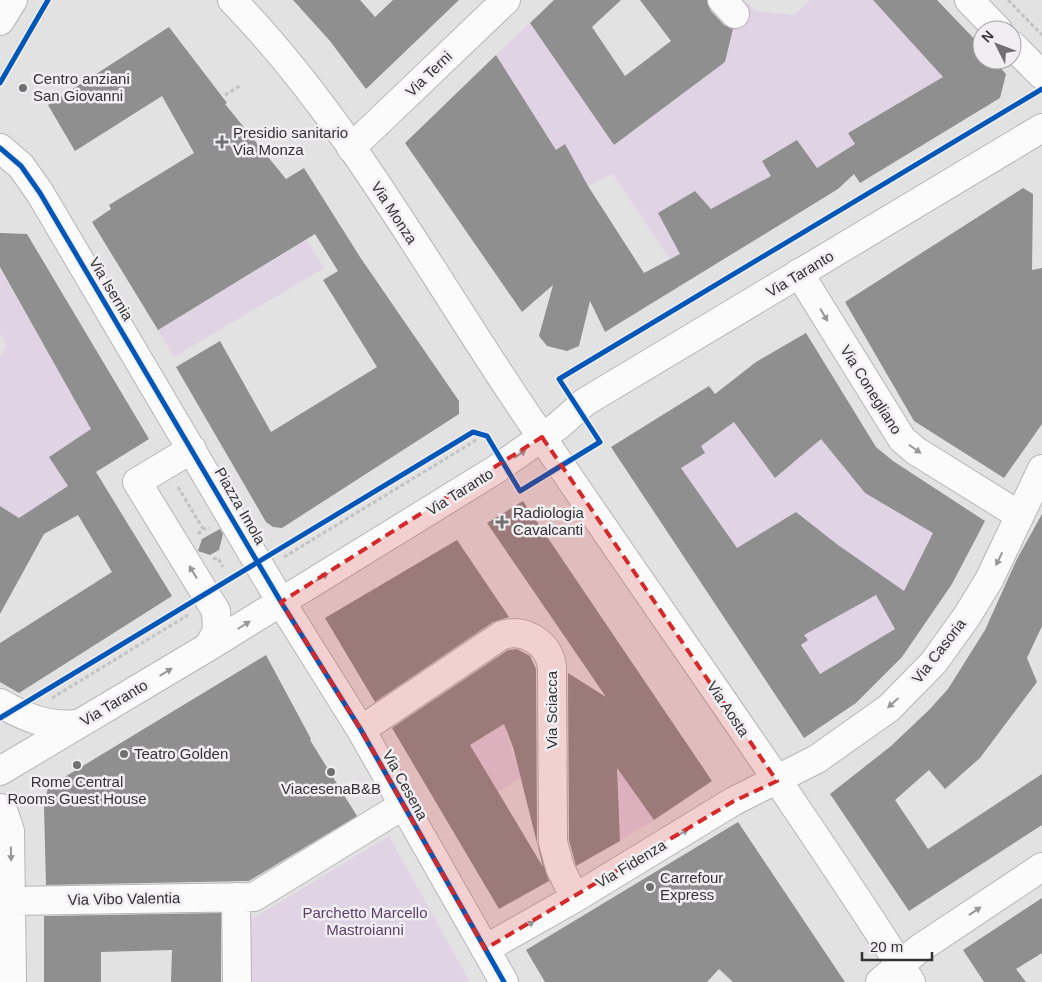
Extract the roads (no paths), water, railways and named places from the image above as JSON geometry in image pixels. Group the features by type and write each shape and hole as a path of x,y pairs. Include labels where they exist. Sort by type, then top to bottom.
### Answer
{"street":[{"path":"0,22 13,0"},
{"name":"Via Monza","path":"232,0 274,45 351,148 542,437"},
{"name":"Via Terni","path":"351,148 506,0"},
{"path":"969,0 988,20"},
{"path":"1022,55 1042,76"},
{"name":"Via Taranto","path":"0,771 208,647 504,464 586,402 1042,128"},
{"name":"Via Isernia","path":"0,148 21,166 40,193 192,449"},
{"name":"Via Conegliano","path":"799,273 892,426 902,439 916,451 1019,515"},
{"name":"Via Aosta","path":"542,437 906,973"},
{"path":"192,449 137,482 216,611 216,631 208,647"},
{"name":"Piazza Imola","path":"192,449 281,602"},
{"name":"Via Casoria","path":"777,781 817,759 864,728 889,708 920,678 948,645 980,597 1042,469"},
{"name":"Via Cesena","path":"281,602 361,730 402,806 504,982"},
{"name":"Via Sciacca","path":"361,730 502,635 510,633 522,634 541,644 548,650 552,667 553,842 560,868 575,898"},
{"path":"0,704 39,722 57,726 78,724"},
{"name":"Via Fidenza","path":"485,949 575,898 734,802 777,781"},
{"name":"Via Vibo Valentia","path":"12,901 254,897 402,806"},
{"path":"0,808 8,822 10,831 12,982"},
{"path":"880,982 906,973 1042,867"},
{"path":"236,896 237,982"}],"place":[{"name":"Centro anziani San Giovanni","path":"23,88"},
{"name":"Presidio sanitario Via Monza","path":"222,142"},
{"name":"Radiologia Cavalcanti","path":"502,522"},
{"name":"Teatro Golden","path":"124,754"},
{"name":"Rome Central Rooms Guest House","path":"77,765"},
{"name":"ViacesenaB&B","path":"331,772"},
{"name":"Carrefour Express","path":"650,887"}],"park label":[{"name":"Parchetto Marcello Mastroianni","path":"365,922"}]}
